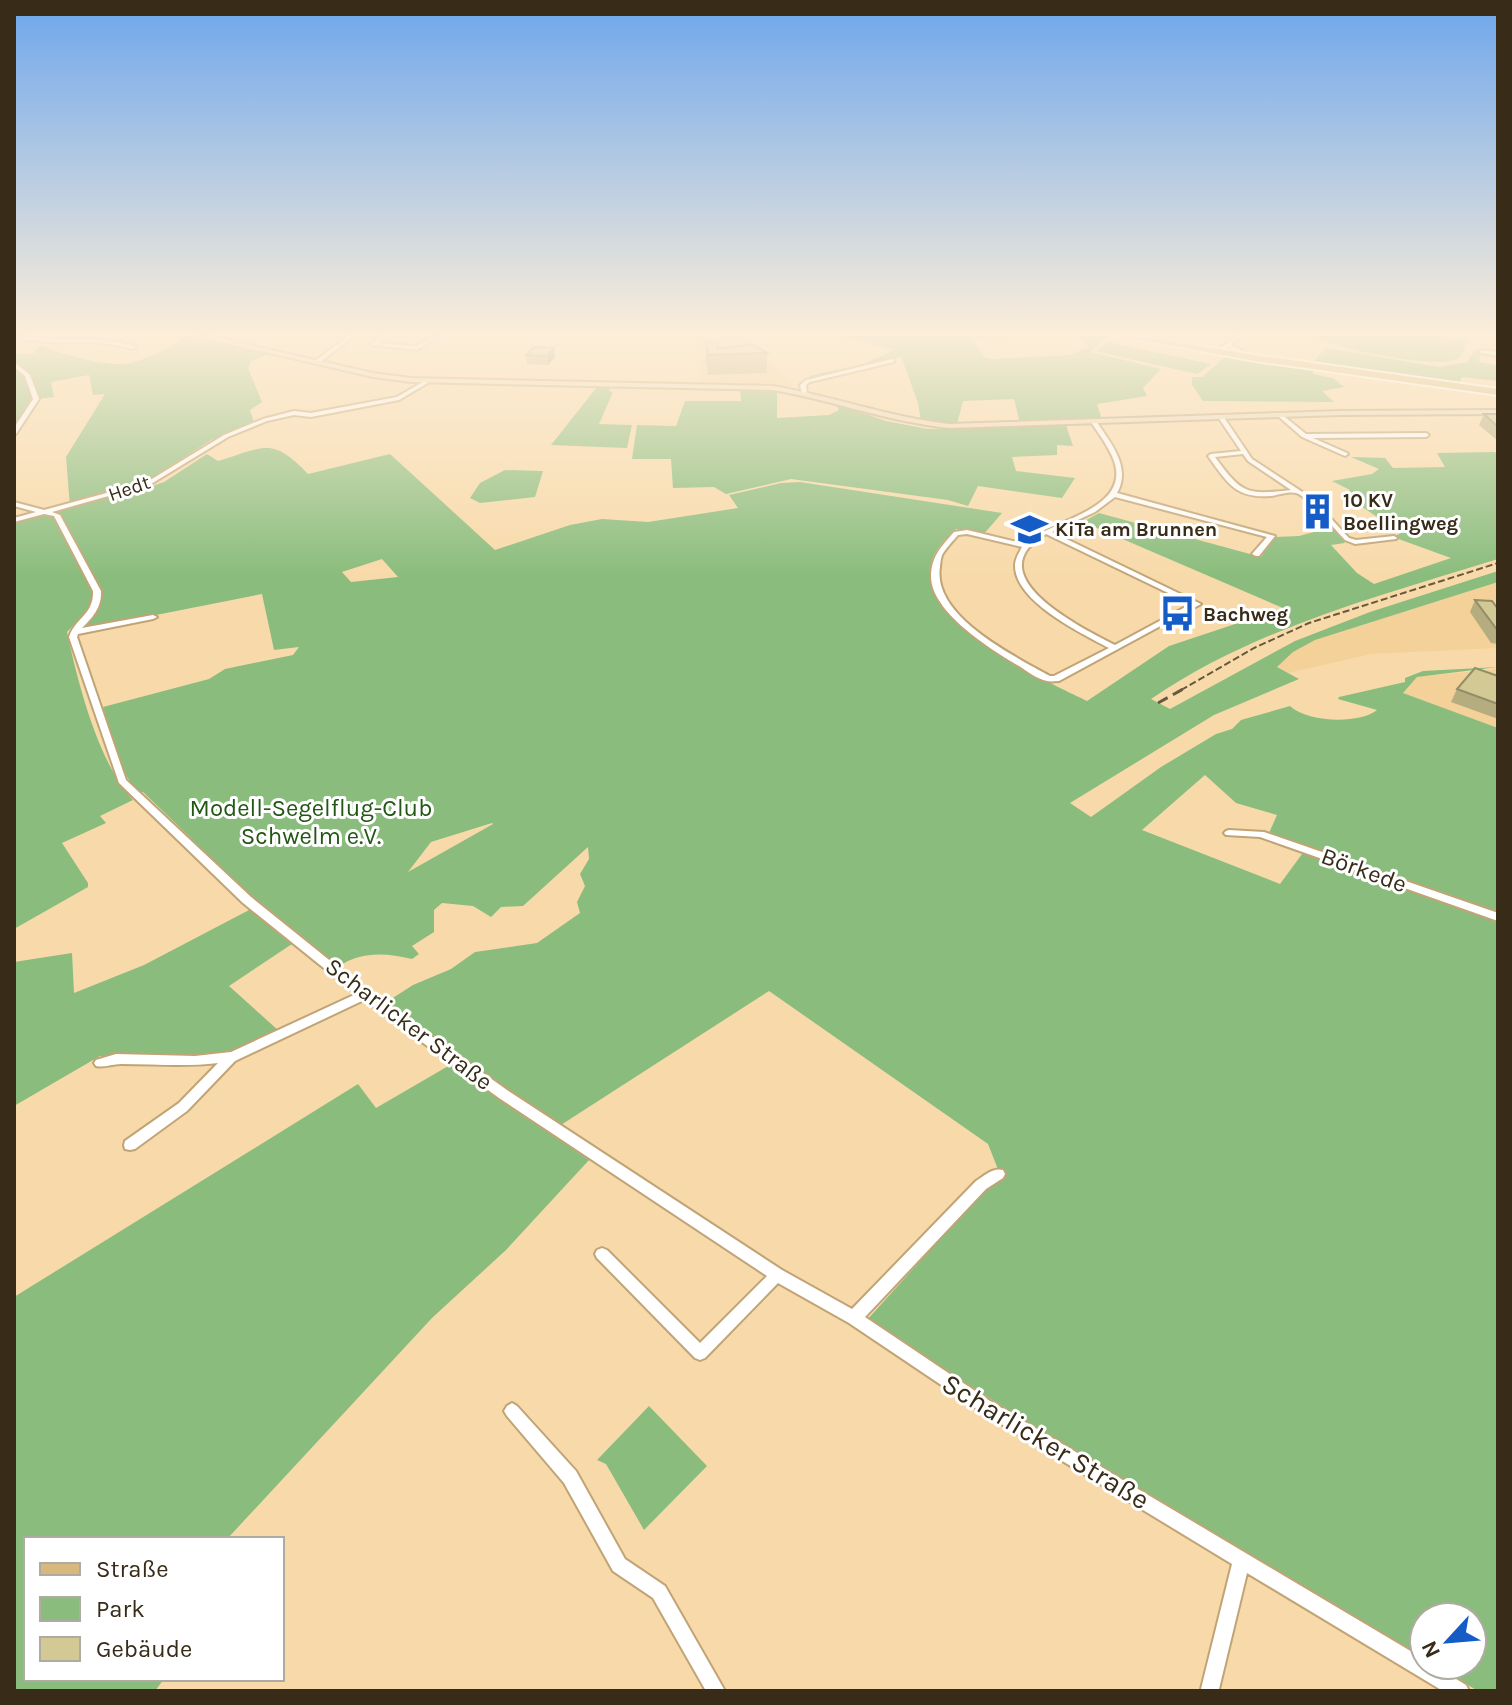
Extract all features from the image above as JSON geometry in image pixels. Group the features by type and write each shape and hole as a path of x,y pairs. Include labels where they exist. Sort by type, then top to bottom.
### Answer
{"main road":[{"path":"888,416 949,426 1263,416"}],"street":[{"name":"Hedt","path":"14,520 149,483 215,442 265,420 283,416"},
{"path":"1281,416 1304,436 1345,454"},
{"path":"1221,417 1250,460 1323,512 1349,540 1394,538"},
{"path":"14,420 26,418"},
{"path":"14,433 26,418"},
{"path":"1094,422 1110,447 1120,471 1117,489 1101,505 1026,546 1019,557 1018,569 1030,592 1064,620 1115,648"},
{"path":"1304,436 1426,435"},
{"path":"1244,452 1211,456 1238,491 1252,495 1297,491"},
{"path":"1113,494 1272,536 1256,554"},
{"path":"14,504 57,515 99,597 94,610 74,632"},
{"path":"1026,546 956,533 943,546 934,566 936,587 949,610 995,647 1052,680 1197,604 1191,598 1047,532"},
{"path":"74,632 153,617"},
{"name":"Scharlicker Straße","path":"74,632 73,637 122,781 247,900 365,995 503,1094 777,1275 854,1318 985,1406 1460,1691"},
{"name":"Börkede","path":"1229,833 1251,832 1296,845 1498,917"},
{"path":"100,1063 116,1059 195,1061 233,1057 365,995"},
{"path":"130,1145 183,1107 233,1057"},
{"path":"854,1318 981,1185 998,1174"},
{"path":"602,1254 700,1353 777,1275"},
{"path":"512,1411 570,1477 619,1565 659,1592 716,1691"},
{"path":"1210,1689 1242,1559"}],"shaded area":[{"path":"1498,582 1498,648 1371,654 1288,673 1277,667 1293,652 1315,640"},
{"path":"1498,669 1498,728 1403,693 1416,677"}],"green space":[{"path":"14,416 24,416 14,429"},
{"name":"Modell-Segelflug-Club Schwelm e.V.","path":"92,416 252,416 254,422 211,440 147,481 128,487 138,491 164,482 207,454 218,461 257,449 276,449 308,474 390,454 495,550 570,525 602,519 648,522 738,508 729,495 781,483 800,482 1002,513 983,535 956,529 944,541 931,564 932,586 943,607 963,628 988,647 1087,701 1169,646 1283,608 1083,522 1099,513 1261,557 1275,537 1299,536 1333,527 1345,543 1331,545 1357,573 1374,584 1451,558 1393,537 1401,533 1343,494 1350,490 1332,481 1372,474 1379,469 1351,457 1385,458 1393,468 1445,467 1437,453 1495,452 1498,456 1498,559 1363,601 1275,633 1232,652 1151,699 1170,709 1295,641 1370,612 1498,571 1498,582 1315,640 1293,652 1277,667 1299,679 1214,715 1070,803 1091,817 1161,767 1216,734 1232,729 1241,720 1290,706 1309,716 1334,720 1359,718 1377,710 1339,697 1405,682 1405,678 1423,671 1498,667 1417,677 1403,693 1498,728 1498,1691 1478,1691 1461,1681 1488,1681 1488,1601 1408,1601 1408,1650 1111,1474 866,1321 981,1194 1001,1177 988,1144 769,991 550,1132 590,1159 506,1250 432,1318 229,1537 24,1537 24,1681 162,1681 155,1691 14,1691 14,1297 358,1084 376,1108 450,1065 490,1093 500,1087 385,1003 413,985 451,969 475,952 537,943 580,913 577,902 585,886 580,874 589,859 588,847 523,906 501,907 491,917 473,906 442,903 434,910 434,932 412,946 419,954 412,959 374,955 356,958 338,967 250,895 143,792 137,793 121,767 103,707 209,679 225,669 293,655 299,647 274,650 262,594 80,630 98,611 88,611 67,632 83,698 100,744 109,765 133,800 100,816 106,823 62,843 88,887 14,929 14,521 70,507 66,457","holes":["382,559 398,577 351,582 342,572","1205,775 1236,803 1277,815 1269,833 1275,839 1305,850 1280,884 1142,830","493,824 408,872 431,842"]},
{"path":"574,416 603,416 599,424 632,425 627,448 551,445"},
{"path":"680,416 777,416 777,418 871,416 928,429 1066,425 1073,446 1057,445 1057,455 1012,457 1016,471 1075,478 1062,498 978,486 968,506 948,500 791,479 726,494 714,487 673,488 671,459 632,459 637,425 676,426"},
{"path":"920,416 959,416 957,424 921,421"},
{"path":"1018,416 1101,416 1102,420 1020,423"},
{"path":"505,470 543,471 535,497 480,503 470,498 480,483"},
{"path":"251,909 292,944 229,986 279,1031 232,1053 200,1058 100,1056 14,1106 14,962 72,953 74,993 144,965"},
{"path":"649,1406 707,1466 644,1530 606,1464 597,1460"}],"building":[{"path":"1486,416 1498,416 1498,427"},
{"path":"1475,600 1492,601 1498,609 1498,631"},
{"path":"1475,668 1498,676 1498,704 1457,689"}],"railway":[{"path":"1181,690 1254,648 1309,623 1498,563"},
{"path":"1158,703 1185,688"}],"place":[{"name":"10 KV Boellingweg","path":"1317,512"},
{"name":"KiTa am Brunnen","path":"1029,529"},
{"name":"Bachweg","path":"1177,614"}]}
